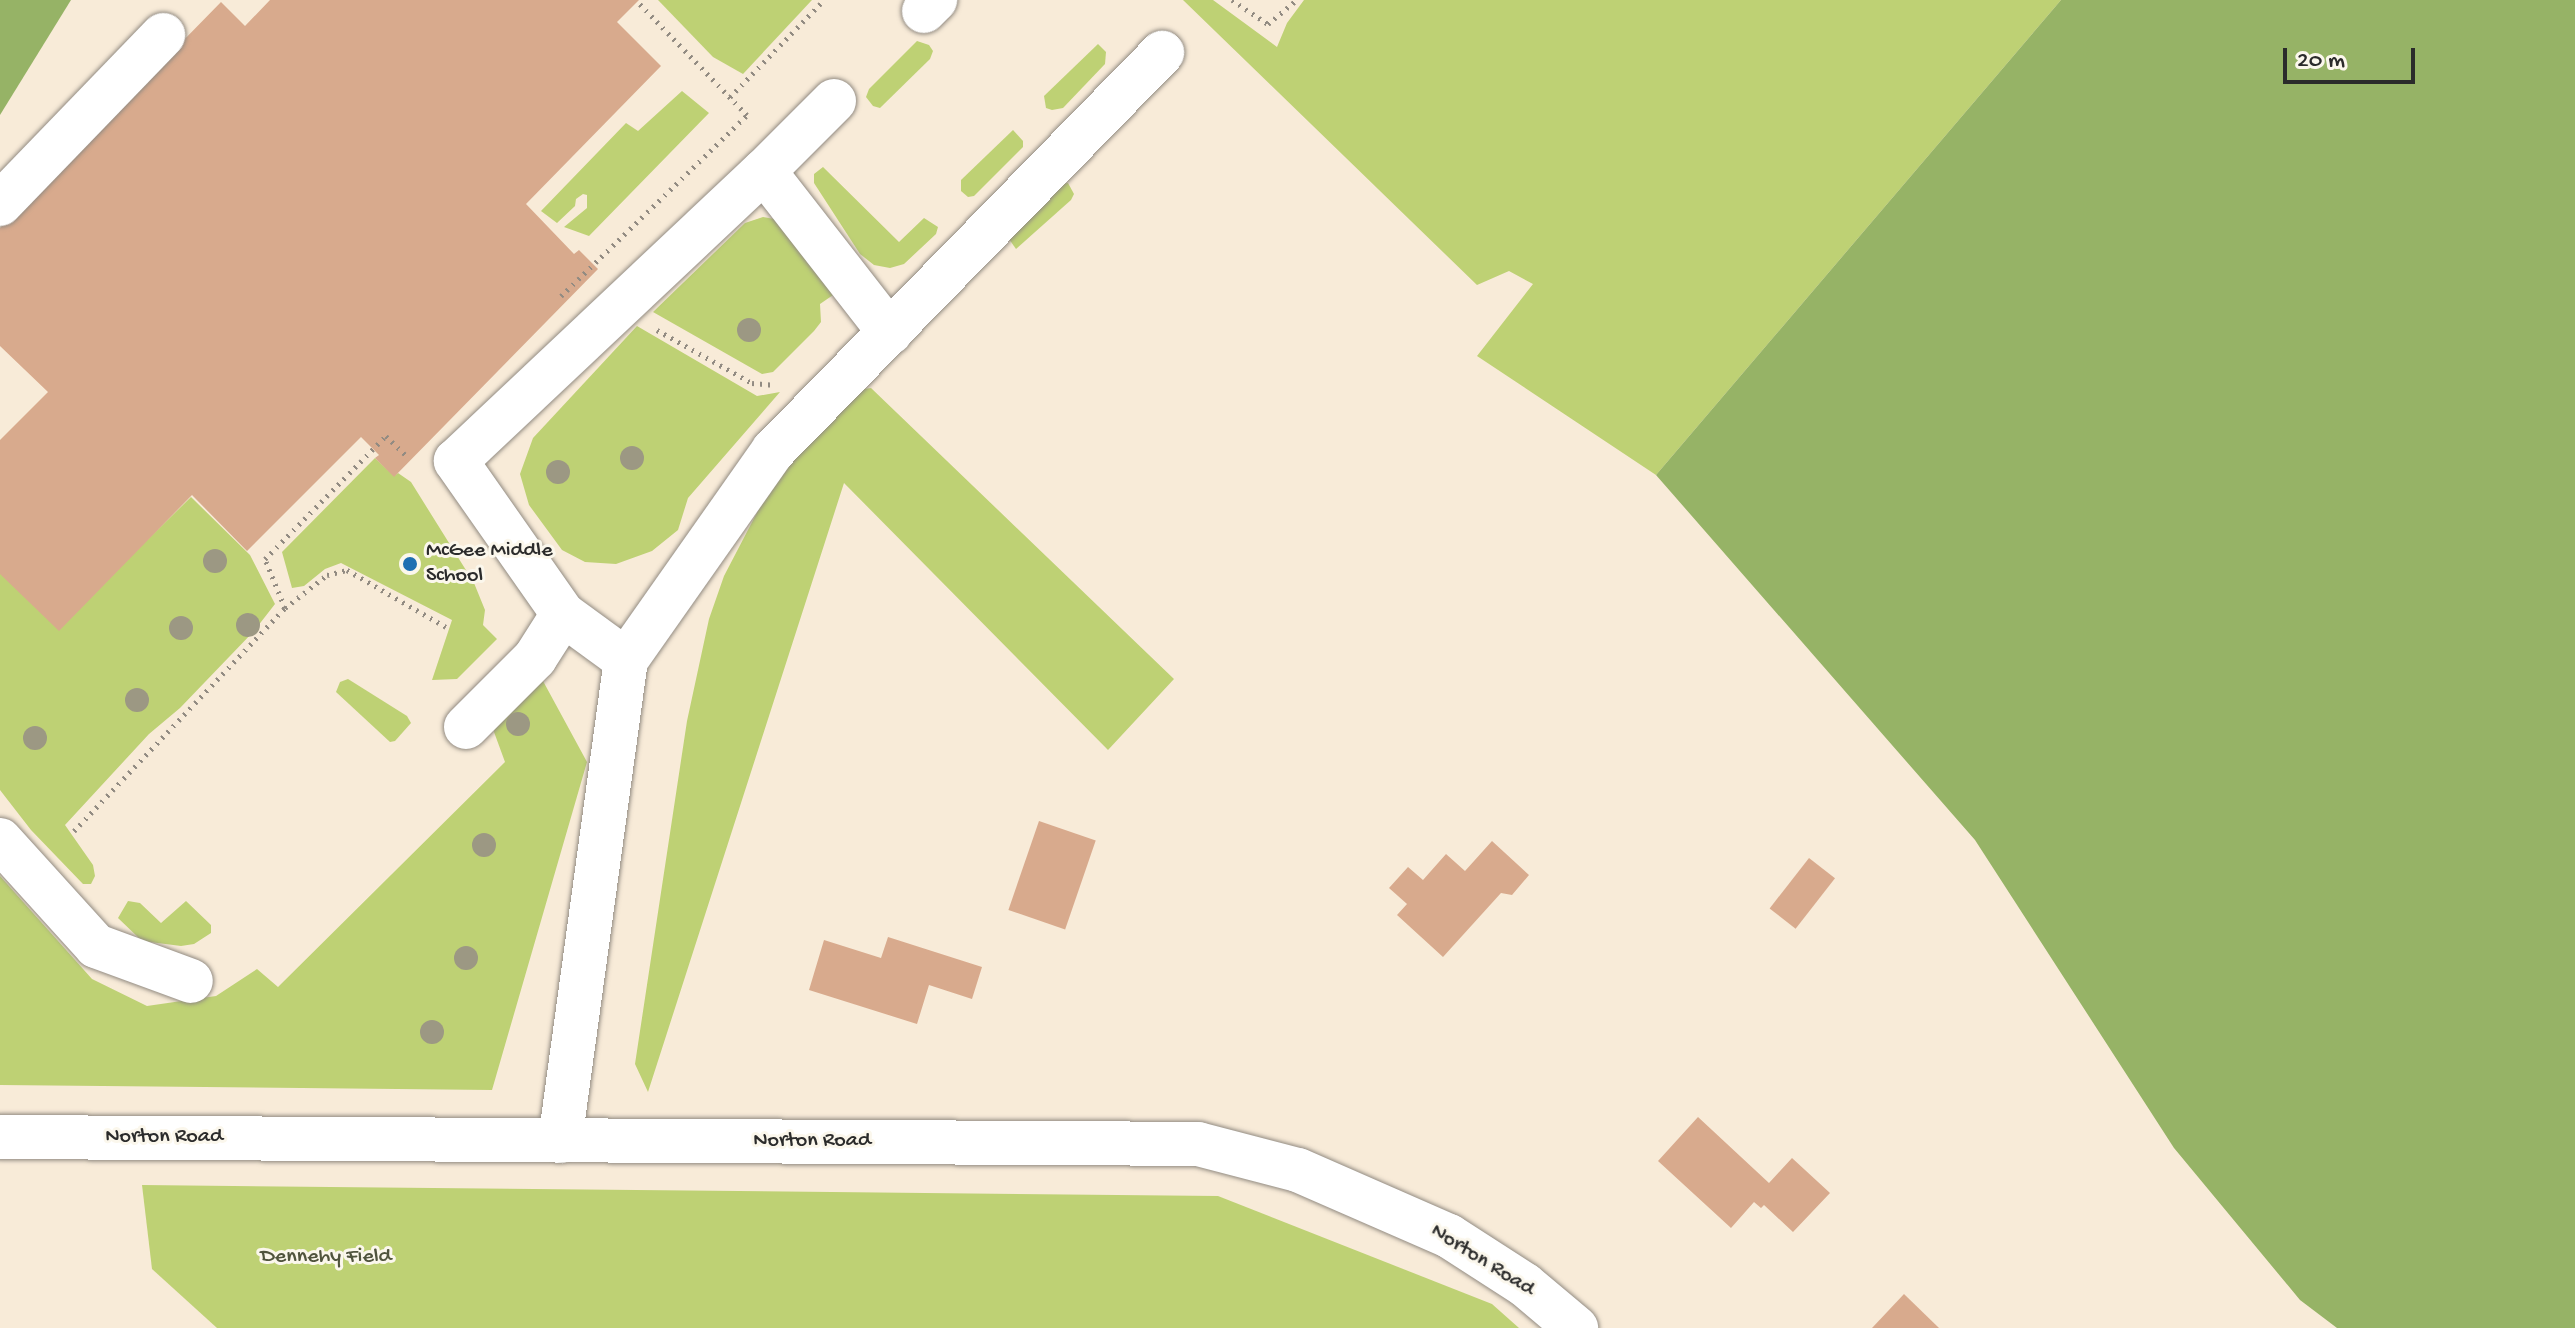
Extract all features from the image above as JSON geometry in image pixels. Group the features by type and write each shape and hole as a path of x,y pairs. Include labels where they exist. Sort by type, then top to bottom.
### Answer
{"main road":[{"path":"0,204 163,35"},
{"path":"560,1141 626,660 773,451 1162,53"},
{"path":"626,660 563,614 456,461 764,171 834,101"},
{"path":"764,171 890,333"},
{"path":"466,727 535,658 563,614"},
{"path":"0,840 96,946 191,981"},
{"name":"Norton Road","path":"0,1137 1198,1144 1298,1170 1449,1236 1525,1285 1576,1328"}],"path":[{"path":"730,97 824,0"},
{"path":"1232,0 1268,24 1295,1"},
{"path":"618,308 752,383 777,386"},
{"path":"285,608 265,559 386,436 406,455"},
{"path":"74,831 285,608 327,575 347,570 446,627"}],"green space":[{"path":"0,0 71,0 0,115"},
{"path":"658,0 812,0 743,74 713,57"},
{"path":"1183,0 1213,0 1277,47 1287,23 1304,0 2061,0 1656,475 1477,356 1533,284 1509,271 1477,285"},
{"path":"2061,0 2575,0 2575,1328 2337,1328 2300,1300 2174,1148 1975,840 1656,475"},
{"path":"917,41 929,45 933,51 930,59 880,108 873,106 866,97 869,89"},
{"path":"1098,44 1106,52 1105,64 1063,108 1046,108 1044,96"},
{"path":"682,91 709,113 589,236 564,227 587,208 587,195 576,199 575,206 557,223 541,211 626,123 638,131"},
{"path":"1013,130 1023,141 1023,147 974,196 968,197 961,191 961,180"},
{"path":"823,167 899,242 924,218 938,227 936,234 904,264 890,268 874,265 860,254 814,183 814,174"},
{"path":"1068,183 1074,194 1071,200 1016,249 1009,239 1059,184"},
{"path":"763,217 786,221 836,293 820,304 821,322 814,331 773,372 762,374 653,312 745,223"},
{"path":"637,326 757,396 780,392 688,498 678,530 652,551 616,564 585,562 562,550 529,505 520,474 533,438"},
{"path":"871,388 1174,679 1108,750 844,483 648,1092 635,1064 687,721 709,619 724,576 762,503 781,475 857,390"},
{"path":"375,458 394,476 398,473 411,482 474,583 485,610 483,625 497,639 457,679 432,680 452,620 341,563 325,569 304,586 292,588 282,552"},
{"path":"191,497 250,555 275,604 254,631 180,708 149,734 65,825 93,865 95,876 91,884 83,884 31,830 0,790 0,574 131,556"},
{"path":"348,679 407,716 411,723 395,741 390,742 336,692 340,682"},
{"path":"543,681 587,762 492,1090 0,1085 0,876 92,979 147,1006 216,996 257,969 278,987 505,762 494,732 495,720"},
{"path":"128,901 140,903 161,923 186,901 211,925 211,933 194,944 181,946 142,941 118,918"},
{"name":"Dennehy Field","path":"142,1185 1218,1196 1492,1304 1519,1328 217,1328 152,1269"}],"building":[{"path":"270,0 639,0 617,22 661,66 526,204 574,254 579,250 598,269 394,477 375,458 379,455 361,437 247,551 192,495 59,631 0,574 0,440 48,392 0,346 0,228 221,2 245,26"},
{"path":"1039,821 1096,841 1065,929 1008,910"},
{"path":"1492,841 1529,875 1512,895 1501,893 1443,957 1397,915 1407,904 1389,888 1408,867 1423,880 1446,854 1465,871"},
{"path":"1809,858 1835,878 1796,929 1770,908"},
{"path":"888,937 982,967 972,999 929,985 917,1024 809,990 824,940 881,958"},
{"path":"1698,1117 1769,1183 1792,1158 1830,1193 1793,1232 1764,1205 1761,1208 1754,1202 1731,1228 1658,1161"},
{"path":"1904,1294 1939,1328 1872,1328"}],"place":[{"name":"McGee Middle School","path":"410,564"}]}
